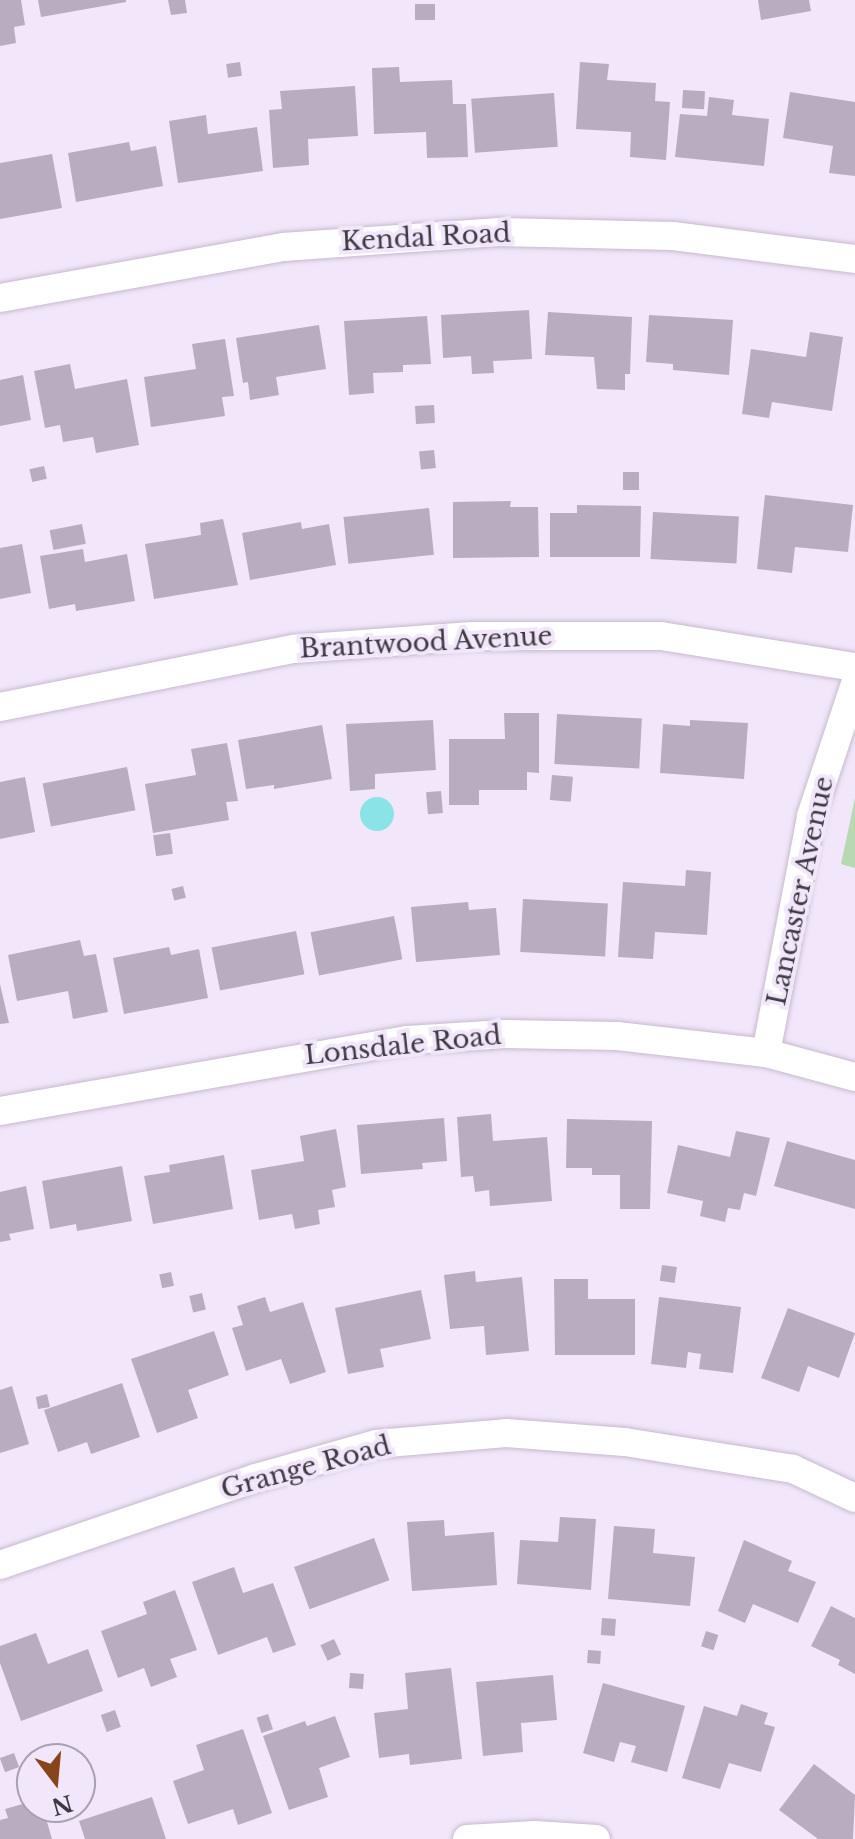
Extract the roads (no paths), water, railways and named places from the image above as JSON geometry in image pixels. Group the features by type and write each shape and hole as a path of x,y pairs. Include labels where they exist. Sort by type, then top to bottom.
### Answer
{"street":[{"name":"Kendal Road","path":"0,298 283,247 499,232 673,236 855,259"},
{"name":"Brantwood Avenue","path":"0,707 294,649 472,636 661,636 855,667"},
{"name":"Lancaster Avenue","path":"766,1053 811,816 855,684"},
{"name":"Lonsdale Road","path":"0,1111 296,1057 454,1036 617,1036 766,1053 855,1077"},
{"name":"Grange Road","path":"0,1565 256,1478 376,1444 506,1433 625,1442 793,1469 855,1498"},
{"path":"467,1839 535,1835 596,1839"}]}
